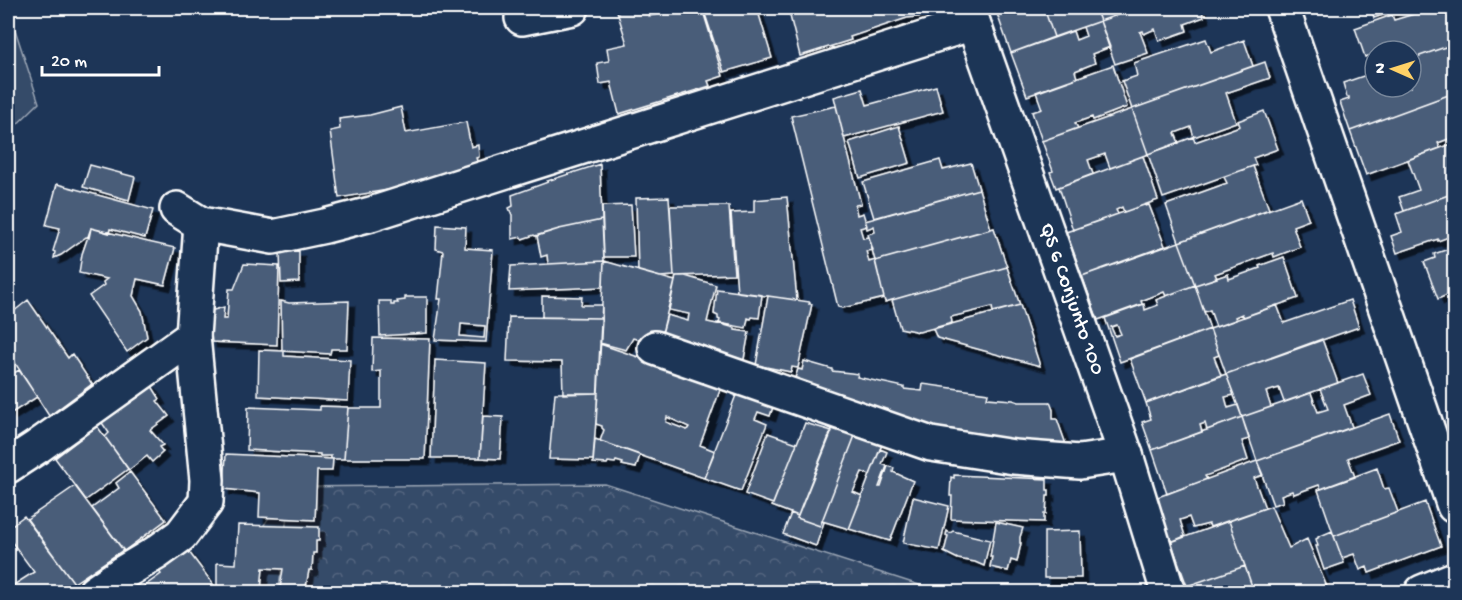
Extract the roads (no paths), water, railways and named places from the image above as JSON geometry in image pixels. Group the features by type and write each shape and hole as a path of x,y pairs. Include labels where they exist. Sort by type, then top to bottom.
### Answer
{"street":[{"path":"522,18 572,8"},
{"path":"1282,8 1455,506"},
{"path":"95,592 181,535 206,502 207,480 193,336 189,217 273,237 325,226 371,214 971,15"},
{"name":"QS 6 Conjunto 100","path":"971,15 1126,455 1168,592"},
{"path":"8,466 193,336"},
{"path":"655,348 931,444 1014,457 1080,462 1126,455"},
{"path":"1422,592 1455,579"}]}
